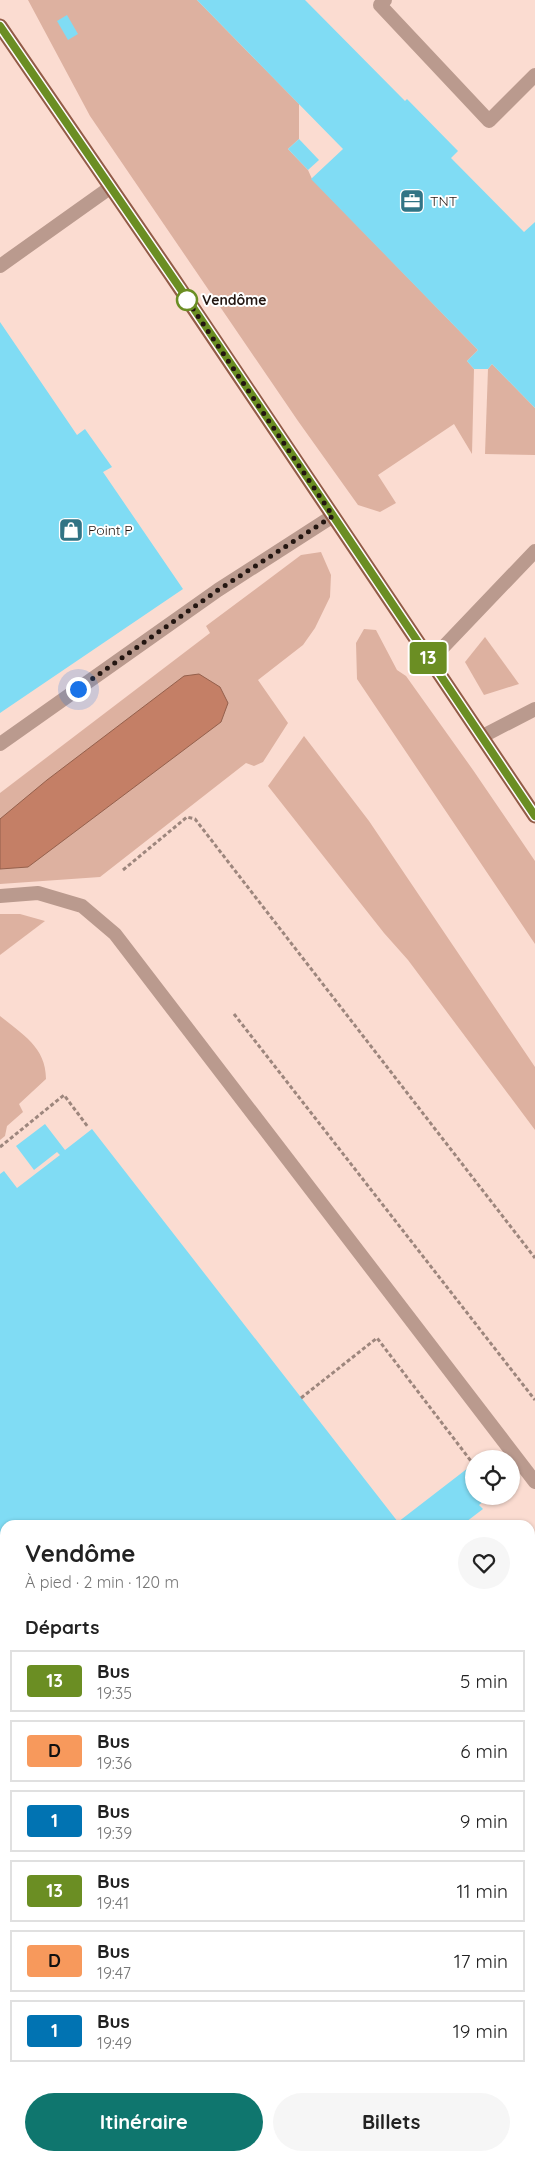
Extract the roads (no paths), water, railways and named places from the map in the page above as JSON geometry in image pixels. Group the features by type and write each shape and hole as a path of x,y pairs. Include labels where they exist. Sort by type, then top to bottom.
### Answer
{"main road":[{"path":"0,26 535,816"}],"lane":[{"path":"385,0 380,5 489,121 535,75"},
{"path":"0,266 110,187"},
{"path":"0,744 218,590 333,516"},
{"path":"430,660 535,552"},
{"path":"481,737 535,710"},
{"path":"0,896 38,893 82,906 115,934 535,1482"}],"place":[{"name":"TNT","path":"412,201"},
{"name":"Vendôme","path":"187,300"},
{"name":"Point P","path":"71,530"}]}
